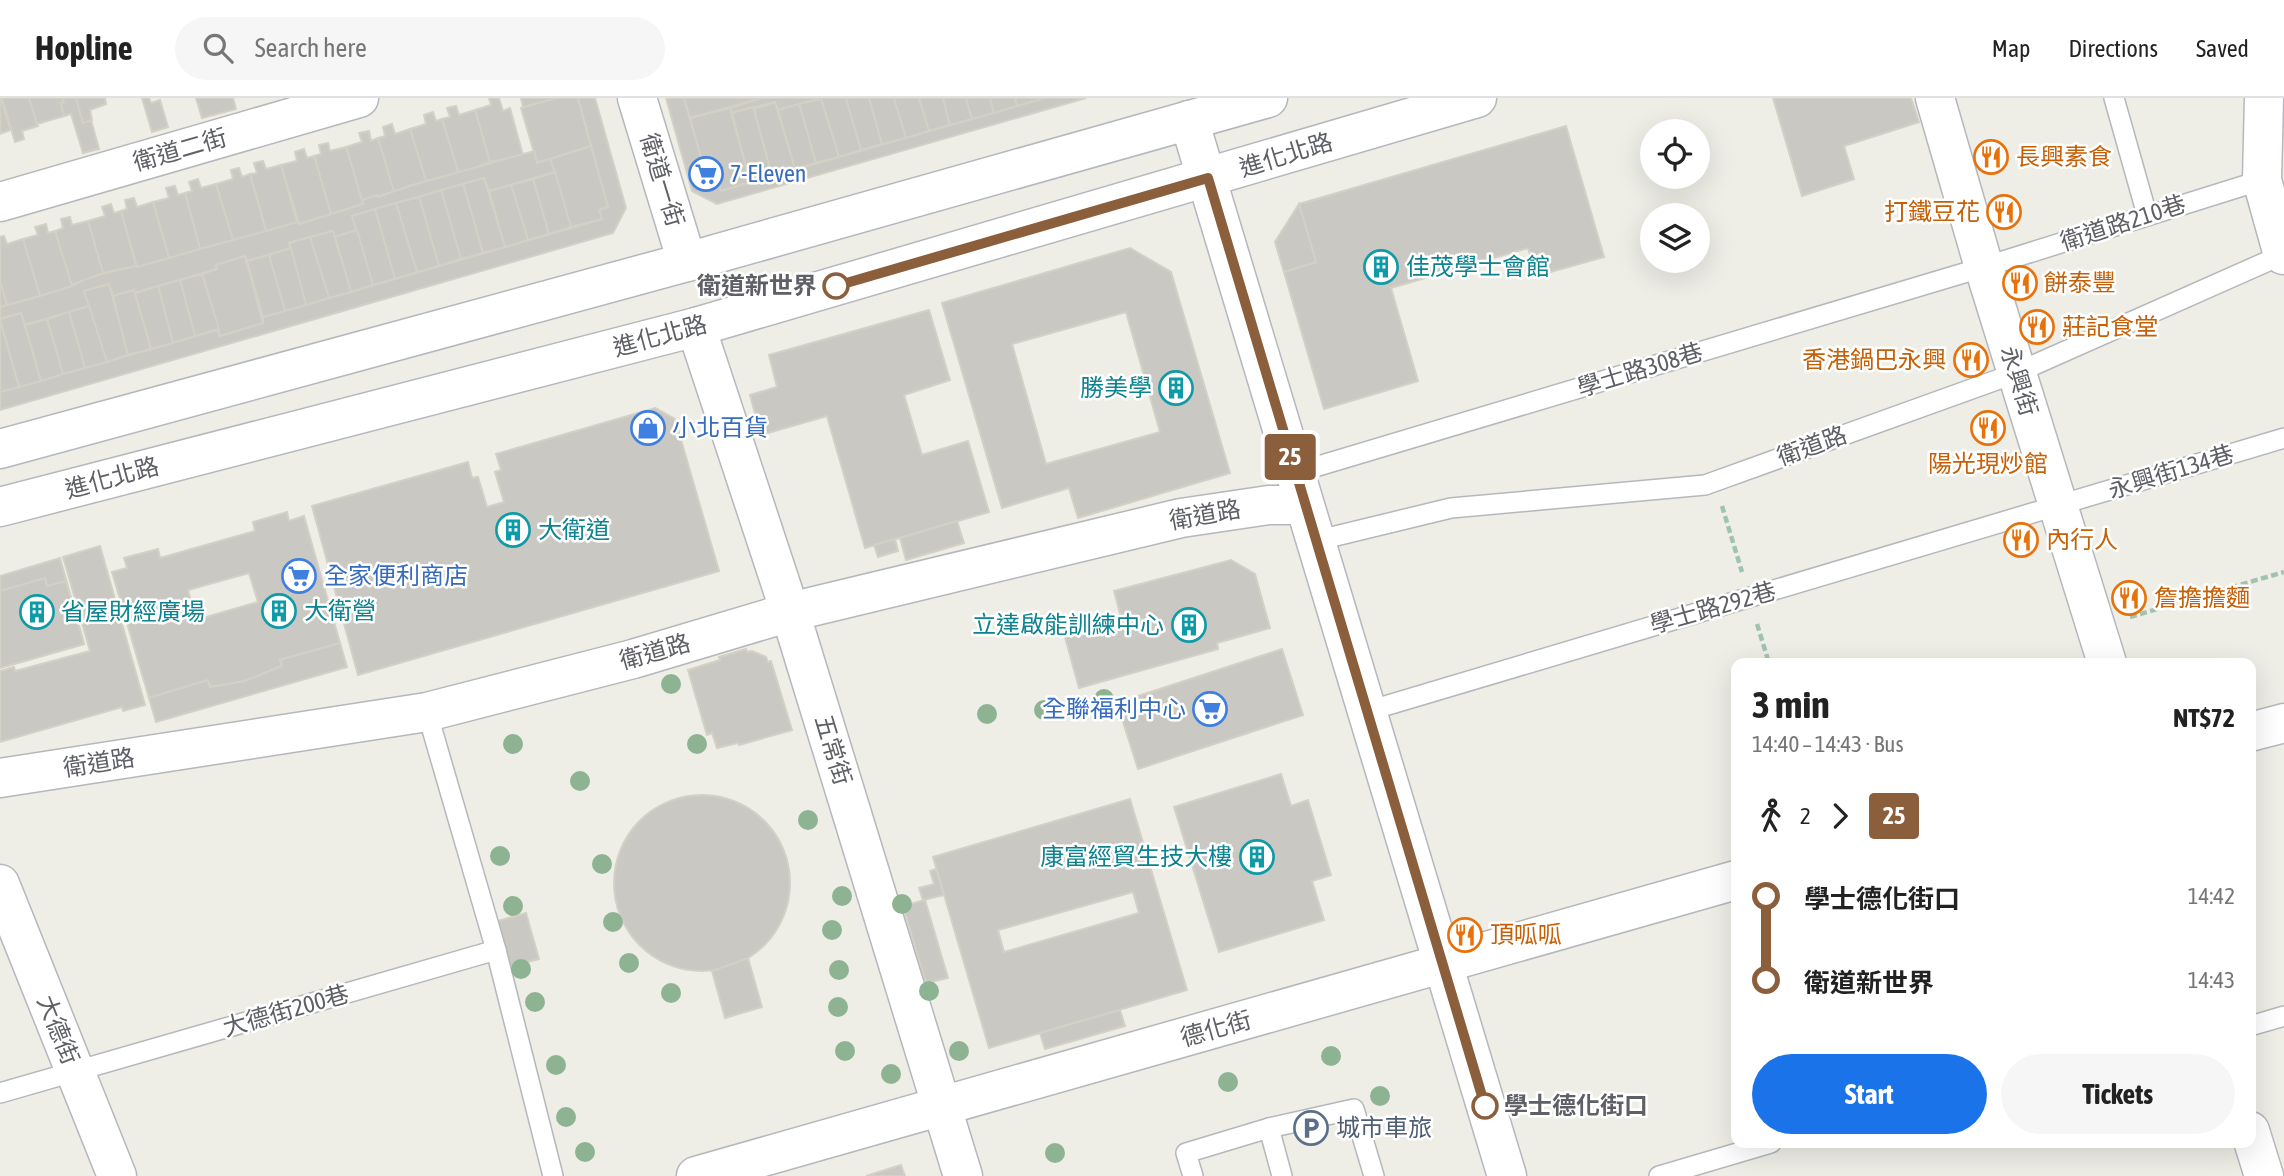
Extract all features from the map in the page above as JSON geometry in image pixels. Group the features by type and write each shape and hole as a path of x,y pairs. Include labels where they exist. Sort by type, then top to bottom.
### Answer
{"street":[{"name":"衛道二街","path":"0,202 359,98"},
{"name":"衛道一街","path":"637,98 687,262"},
{"path":"0,449 687,262 1268,98"},
{"name":"進化北路","path":"0,507 696,327 1477,98"},
{"name":"永興街","path":"1935,98 2016,373 2105,658"},
{"path":"2264,98 2263,180 2284,254"},
{"path":"1189,120 1507,1176"},
{"name":"五常街","path":"696,327 790,612 963,1176"},
{"name":"衛道路","path":"0,778 427,712 633,659 790,612 1181,517 1269,505 1300,489"},
{"path":"2256,730 2284,723"},
{"name":"德化街","path":"696,1176 1731,881"},
{"name":"大德街","path":"0,884 117,1176"},
{"path":"2255,1148 2264,1176"}],"lane":[{"path":"2114,98 2147,215"},
{"name":"衛道路210巷","path":"1984,267 2263,180"},
{"name":"衛道路","path":"1315,541 1451,508 1705,485 2016,373 2284,254"},
{"name":"學士路308巷","path":"1300,489 1984,267"},
{"name":"永興街134巷","path":"2059,506 2284,438"},
{"name":"學士路292巷","path":"1368,710 2059,506"},
{"path":"427,712 496,950 553,1176"},
{"name":"大德街200巷","path":"0,1093 496,950"},
{"path":"2256,1024 2284,1016"},
{"path":"1193,1176 1186,1153 1269,1128 1354,1109 1374,1176"},
{"path":"1269,1128 1282,1176"},
{"path":"1659,1176 1754,1148"}],"path":[{"path":"2096,627 2284,572"}],"building":[{"path":"0,98 11,130 0,134"},
{"path":"2,98 29,98 38,126 22,131 24,139 15,142"},
{"path":"29,98 62,98 64,116 37,124"},
{"path":"62,98 76,98 83,123 91,120 99,149 83,153 71,114 64,116"},
{"path":"76,98 105,98 106,104 90,110 92,120 83,123"},
{"path":"142,98 149,98 151,103 160,100 168,127 152,132"},
{"path":"196,98 233,98 236,109 202,118"},
{"path":"489,98 499,98 503,111 510,108 523,155 490,162 475,110 491,105"},
{"path":"521,98 557,98 523,107"},
{"path":"557,98 578,98 591,146 537,163 521,108"},
{"path":"578,98 595,98 626,208 613,233 0,410 0,392 217,330 220,336 263,323 263,317 602,219 599,210 608,207"},
{"path":"666,98 684,98 707,178 719,185 721,191 1044,98 1086,98 717,204 692,191"},
{"path":"684,98 759,98 759,99 690,118"},
{"path":"761,98 821,98 778,110 775,102 732,113 730,108"},
{"path":"821,98 846,98 861,150 839,157"},
{"path":"846,98 869,98 882,144 861,150"},
{"path":"869,98 894,98 906,138 882,144"},
{"path":"894,98 919,98 929,131 906,138"},
{"path":"919,98 943,98 950,125 929,131"},
{"path":"943,98 966,98 972,119 950,125"},
{"path":"966,98 990,98 994,113 972,119"},
{"path":"990,98 1015,98 1017,106 994,113"},
{"path":"1015,98 1038,98 1038,100 1017,106"},
{"path":"1773,98 1911,98 1919,122 1844,146 1854,179 1802,196"},
{"path":"821,99 839,157 816,163 799,104"},
{"path":"775,102 795,169 772,176 754,109"},
{"path":"799,104 816,163 795,169 778,110"},
{"path":"456,106 459,115 475,110 490,162 459,174 442,119 450,117 447,108"},
{"path":"753,107 772,176 750,182 732,113"},
{"path":"730,108 750,182 721,191 719,185 707,178 690,118"},
{"path":"433,112 436,121 442,119 459,174 426,181 410,129 426,124 424,115"},
{"path":"392,124 395,134 410,129 426,181 394,192 378,138 385,136 383,127"},
{"name":"佳茂學士會館","path":"1566,126 1604,257 1536,276 1528,248 1391,288 1418,381 1324,409 1284,272 1316,262 1299,204"},
{"path":"369,131 371,141 378,138 394,192 362,200 346,147 362,142 359,133"},
{"path":"328,143 330,151 346,147 363,204 331,214 314,156 321,154 319,145"},
{"path":"591,146 608,207 599,210 602,219 571,227 550,159"},
{"path":"304,149 307,158 314,156 331,214 299,224 281,165 297,161 295,152"},
{"path":"534,151 537,163 550,159 555,172 489,191 484,178 352,216 357,230 335,237 333,231 289,243 291,248 247,261 245,256 216,265 217,269 135,293 134,290 113,296 109,284 84,291 89,306 25,325 21,313 0,319 0,307 72,286 87,278 297,222 299,224 363,204 362,200 377,195 378,197"},
{"path":"263,161 266,169 281,165 297,222 266,231 250,174 257,173 254,163"},
{"path":"239,168 242,177 250,174 266,231 233,240 216,184 233,179 231,170"},
{"path":"555,172 571,227 549,234 533,179"},
{"path":"484,178 505,247 483,253 463,184"},
{"path":"198,179 201,188 216,184 233,240 200,249 185,193 192,191 189,182"},
{"path":"533,179 549,234 528,240 511,185"},
{"path":"463,184 483,253 461,259 441,190"},
{"path":"511,185 528,240 505,247 489,191"},
{"path":"175,186 178,195 185,193 200,249 169,258 153,202 169,198 166,188"},
{"path":"441,190 461,259 439,266 419,197"},
{"path":"419,197 439,266 417,272 396,203"},
{"path":"134,198 137,207 153,202 169,258 137,267 121,211 127,209 125,200"},
{"path":"396,203 417,272 395,279 375,209"},
{"path":"111,204 114,213 121,211 136,266 103,273 88,221 105,216 102,207"},
{"path":"1299,204 1316,262 1284,272 1275,242"},
{"path":"375,209 395,279 373,285 352,216"},
{"path":"70,217 72,225 88,221 103,273 71,285 55,231 63,228 61,219"},
{"path":"46,224 48,233 55,231 72,286 40,296 23,239 38,235 35,227"},
{"path":"357,230 373,285 351,292 335,237"},
{"path":"333,231 351,292 329,298 310,237"},
{"path":"4,236 7,244 23,239 40,296 7,305 0,281 0,237"},
{"path":"310,237 329,298 306,305 289,243"},
{"path":"291,248 306,305 285,311 269,255"},
{"name":"勝美學","path":"1130,248 1171,272 1230,473 1078,518 1069,488 1002,508 942,303","holes":["1126,312 1160,432 1046,464 1012,344"]},
{"path":"269,255 285,311 263,317 247,261"},
{"path":"245,256 263,323 220,336 202,274 217,269 216,265"},
{"path":"202,274 219,329 195,336 180,280"},
{"path":"180,280 195,336 173,343 158,286"},
{"path":"0,281 7,305 0,307"},
{"path":"109,284 128,355 107,362 84,291"},
{"path":"158,286 173,343 151,349 135,293"},
{"path":"134,290 151,349 128,355 113,296"},
{"path":"89,306 107,362 85,368 69,312"},
{"path":"929,310 950,380 904,395 922,455 968,441 989,512 865,548 827,416 761,435 750,395 777,387 769,355"},
{"path":"69,312 85,368 63,374 47,319"},
{"path":"21,313 41,381 19,387 0,319"},
{"path":"47,319 63,374 41,381 25,325"},
{"path":"0,320 19,387 0,392"},
{"name":"大衛道","path":"655,408 675,419 719,571 358,675 312,506 468,462 472,478 478,477 487,507 504,502 495,472 501,470 496,454"},
{"name":"大衛營","path":"287,512 289,521 304,516 340,643 280,660 282,666 245,681 210,687 208,680 149,698 112,572 127,568 124,558 158,549 160,558 255,531 253,522","holes":["249,573 258,602 196,620 188,590"]},
{"path":"957,521 964,543 906,560 900,538"},
{"path":"895,539 898,551 878,557 874,545"},
{"path":"100,546 145,705 123,711 122,707 0,742 0,671 14,667 15,671 90,651 63,557"},
{"name":"省屋財經廣場","path":"60,558 84,644 0,668 0,576"},
{"name":"立達啟能訓練中心","path":"1231,560 1255,574 1270,628 1217,643 1218,649 1079,688 1065,637 1122,621 1114,591"},
{"name":"省屋財經廣場","path":"45,578 47,586 66,581 84,644 0,668 0,591"},
{"path":"340,643 347,667 156,722 149,698 208,680 210,687 245,681 282,666 280,660"},
{"path":"746,649 747,652 752,651 766,657 768,662 771,661 792,730 739,745 738,743 717,748 712,733 707,735 688,670"},
{"name":"全聯福利中心","path":"1282,649 1303,715 1138,769 1117,703"},
{"name":"康富經貿生技大樓","path":"1281,774 1291,806 1308,800 1331,875 1312,881 1324,920 1219,952 1174,807"},
{"path":"702,795 736,801 764,821 784,849 790,883 784,917 764,945 736,965 702,971 668,965 640,945 620,917 614,883 620,849 640,821 668,801"},
{"path":"1130,799 1187,990 989,1048 933,857","holes":["1133,892 1139,913 1004,952 998,930"]},
{"path":"936,869 944,895 923,900 919,888 934,884 930,871"},
{"path":"925,900 948,978 926,983 903,906"},
{"path":"526,913 539,959 505,968 491,923"},
{"path":"748,958 762,1007 725,1018 712,971"},
{"path":"1120,1010 1125,1026 1045,1049 1040,1033"},
{"path":"901,1165 905,1176 866,1176"}],"bus line":[{"name":"25","path":"836,286 1208,178 1485,1106"}],"place":[{"name":"長興素食","path":"1991,157"},
{"name":"7-Eleven","path":"706,174"},
{"name":"打鐵豆花","path":"2004,212"},
{"name":"佳茂學士會館","path":"1381,267"},
{"name":"餅泰豐","path":"2020,283"},
{"name":"衛道新世界","path":"836,286"},
{"name":"莊記食堂","path":"2037,327"},
{"name":"香港鍋巴永興","path":"1971,360"},
{"name":"勝美學","path":"1176,388"},
{"name":"小北百貨","path":"648,428"},
{"name":"陽光現炒館","path":"1988,428"},
{"name":"大衛道","path":"513,530"},
{"name":"內行人","path":"2021,540"},
{"name":"全家便利商店","path":"299,576"},
{"name":"詹擔擔麵","path":"2129,598"},
{"name":"大衛營","path":"279,611"},
{"name":"省屋財經廣場","path":"37,612"},
{"name":"立達啟能訓練中心","path":"1189,625"},
{"name":"全聯福利中心","path":"1210,709"},
{"name":"康富經貿生技大樓","path":"1257,857"},
{"name":"頂呱呱","path":"1465,935"},
{"name":"學士德化街口","path":"1485,1106"},
{"name":"城市車旅","path":"1311,1128"}]}
